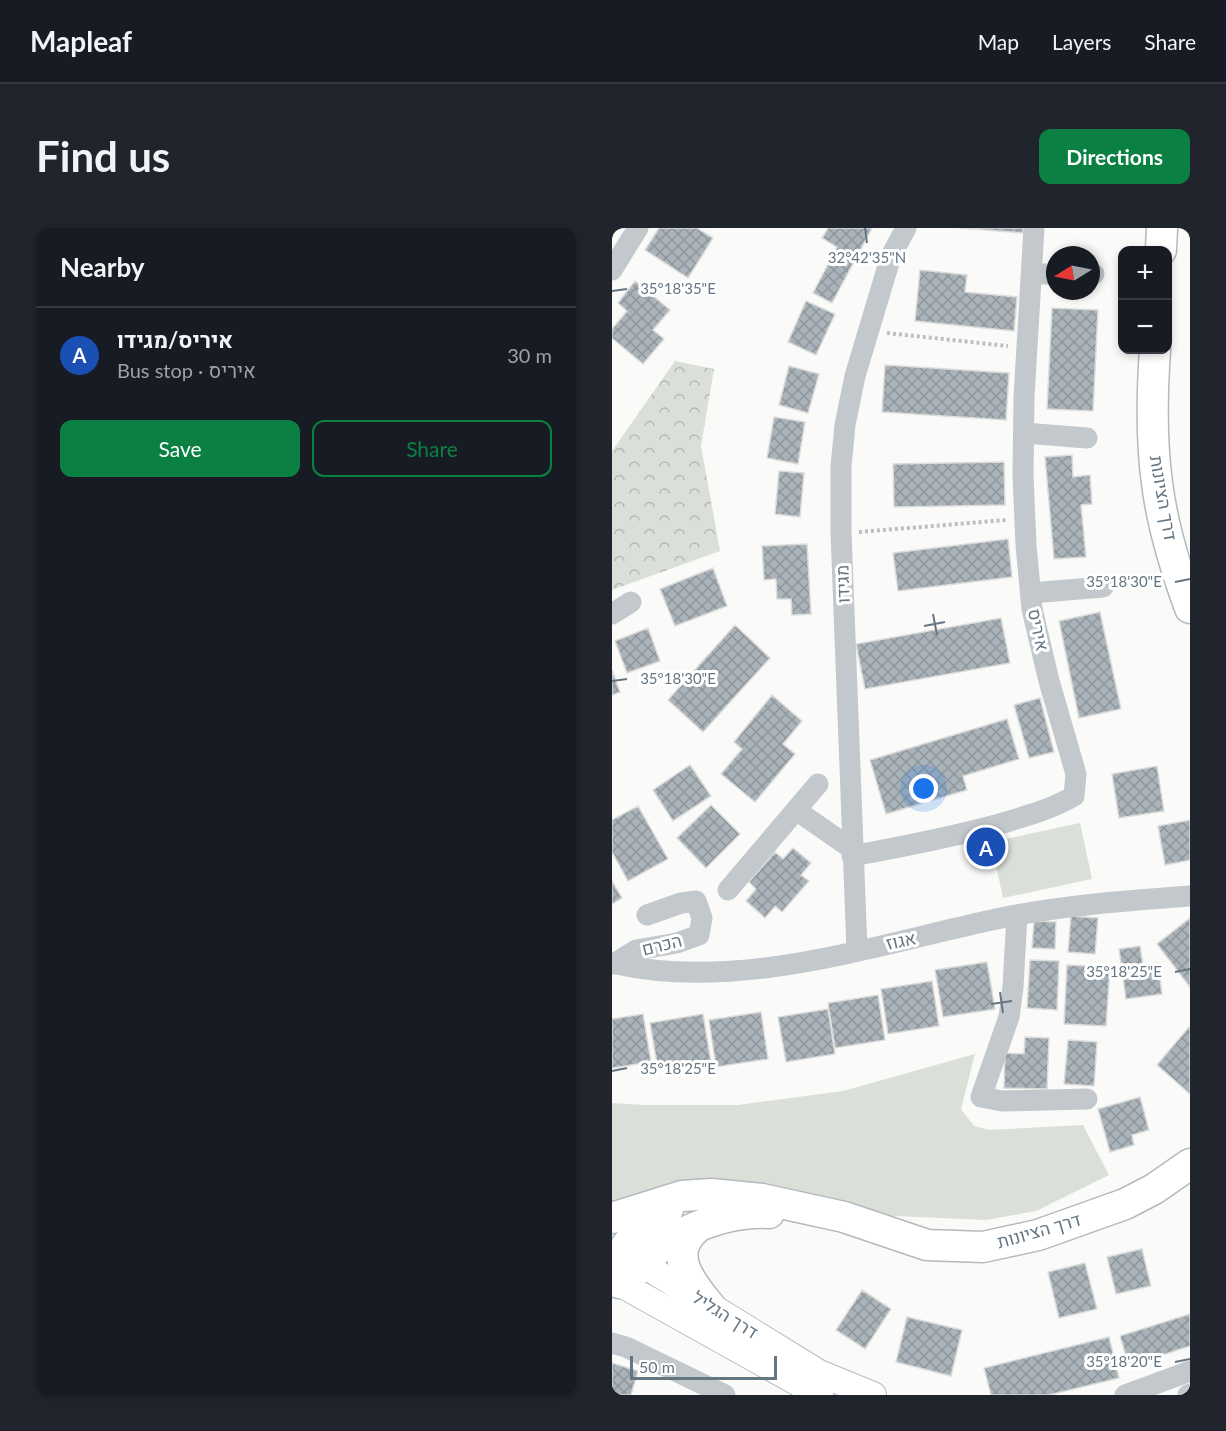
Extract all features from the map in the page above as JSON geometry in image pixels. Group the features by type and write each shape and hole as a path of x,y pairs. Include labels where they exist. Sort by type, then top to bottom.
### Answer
{"highway":[{"path":"1161,246 1162,228"},
{"name":"דרך הציונות","path":"1155,354 1154,448 1157,484 1175,563 1190,608"},
{"name":"דרך הציונות","path":"711,1194 762,1199 844,1217 927,1245 983,1247 1038,1235 1125,1204 1154,1189 1190,1164"},
{"path":"612,1218 682,1196 711,1194"},
{"path":"626,1254 638,1229 649,1220 668,1209 711,1194"},
{"name":"דרך הציונות","path":"615,1281 626,1254 657,1250 699,1226 724,1218 754,1212 844,1217"},
{"path":"699,1226 685,1240 682,1257 687,1275 710,1306"}],"main road":[{"name":"דרך הגליל","path":"626,1254 819,1373 873,1395"},
{"name":"דרך הגליל","path":"615,1281 820,1395"}],"street":[{"path":"612,270 638,228"},
{"name":"מגידו","path":"856,950 841,533 841,467 845,425 855,376 891,256 906,228"},
{"name":"איריס","path":"852,853 940,840 1027,816 1059,805 1074,796 1076,774 1049,681 1032,609 1025,519 1024,433 1034,228"},
{"path":"1032,274 1046,274"},
{"path":"1024,433 1087,438"},
{"path":"1031,593 1103,587"},
{"path":"612,614 631,602"},
{"path":"728,890 818,784"},
{"path":"796,810 852,853"},
{"name":"אגוז","path":"613,964 634,969 695,974 756,969 1051,909 1190,896"},
{"name":"הכרם","path":"613,964 636,950 677,943 699,935 702,918 696,902 681,903 647,915"},
{"path":"1017,915 1009,1017 981,1097 1002,1101 1087,1099"},
{"path":"612,1343 626,1347 726,1395"},
{"path":"1125,1395 1190,1371"}],"path":[{"path":"869,332 1027,348"},
{"path":"841,533 1025,519"}],"green space":[{"path":"675,361 714,369 701,446 720,551 612,590 612,451"},
{"path":"1080,823 1092,879 1003,898 991,842"},
{"path":"975,1054 961,1109 974,1126 989,1130 1083,1125 1109,1175 1036,1211 986,1220 872,1215 776,1201 612,1217 612,1103 738,1105 843,1091"}],"building":[{"path":"659,228 697,228 713,238 688,278 645,250"},
{"path":"828,228 872,228 832,303 813,293 837,247 822,238"},
{"path":"959,228 1023,228 1023,233"},
{"path":"920,270 967,275 965,292 1017,297 1014,331 915,321"},
{"path":"635,281 670,310 653,330 664,339 643,364 612,338 612,329 627,311 618,303"},
{"path":"806,301 835,314 816,355 788,342"},
{"path":"1052,308 1098,310 1093,411 1047,409"},
{"path":"885,365 1009,373 1006,420 882,412"},
{"path":"789,366 819,374 808,413 779,405"},
{"path":"774,417 805,422 798,464 767,458"},
{"path":"1072,455 1073,477 1090,475 1092,504 1081,505 1086,557 1054,559 1045,457"},
{"path":"1004,462 1005,505 894,507 893,464"},
{"path":"779,471 804,473 800,517 775,514"},
{"path":"1008,539 1012,577 898,591 893,553"},
{"path":"807,544 811,614 792,615 791,599 777,599 776,579 764,580 762,546"},
{"path":"713,568 727,606 675,626 660,589"},
{"path":"1100,612 1121,709 1079,718 1059,621"},
{"path":"1001,618 1010,663 865,689 856,644"},
{"path":"735,625 770,658 703,732 668,700"},
{"path":"648,628 660,661 627,673 615,641"},
{"path":"612,670 620,692 612,695"},
{"path":"772,695 802,721 783,744 795,754 755,802 721,774 742,749 734,742"},
{"path":"1040,698 1054,752 1029,758 1014,705"},
{"path":"1007,719 1019,759 963,776 967,790 886,814 870,760"},
{"path":"690,765 711,796 673,821 653,790"},
{"path":"1157,766 1164,811 1119,818 1112,774"},
{"path":"711,805 740,834 706,868 677,838"},
{"path":"638,806 668,859 628,881 612,852 612,820"},
{"path":"1190,820 1190,860 1165,865 1158,826"},
{"path":"793,848 811,863 801,875 809,881 782,912 775,906 765,918 746,901 756,889 749,882 775,852 783,859"},
{"path":"612,881 622,898 612,904"},
{"path":"1071,916 1098,918 1095,954 1068,952"},
{"path":"1190,918 1190,987 1157,944"},
{"path":"1034,921 1056,922 1055,949 1032,948"},
{"path":"1140,946 1143,965 1158,963 1162,994 1126,999 1119,949"},
{"path":"1030,960 1059,961 1057,1010 1027,1008"},
{"path":"987,962 995,1009 943,1017 935,970"},
{"path":"1067,965 1110,967 1106,1026 1064,1024"},
{"path":"932,981 939,1026 888,1034 881,989"},
{"path":"878,995 885,1040 835,1048 828,1003"},
{"path":"828,1009 835,1054 786,1062 778,1017"},
{"path":"761,1012 768,1059 716,1067 709,1020"},
{"path":"643,1014 651,1062 612,1068 612,1019"},
{"path":"703,1014 711,1062 658,1070 650,1023"},
{"path":"1190,1028 1190,1094 1157,1065"},
{"path":"1025,1037 1049,1038 1047,1089 1004,1088 1005,1053 1024,1054"},
{"path":"1068,1040 1097,1042 1094,1086 1064,1084"},
{"path":"1140,1097 1149,1130 1132,1135 1134,1145 1110,1152 1098,1109"},
{"path":"1142,1249 1151,1286 1116,1294 1107,1257"},
{"path":"1085,1263 1097,1309 1059,1318 1048,1272"},
{"path":"862,1290 891,1309 865,1349 836,1330"},
{"path":"1190,1314 1190,1346 1129,1366 1120,1336"},
{"path":"907,1317 962,1330 951,1376 896,1362"},
{"path":"1109,1337 1119,1378 1049,1395 991,1395 984,1368"},
{"path":"612,1363 638,1371 631,1395 612,1395"}],"place":[{"name":"איריס/מגידו","path":"986,847"}]}
